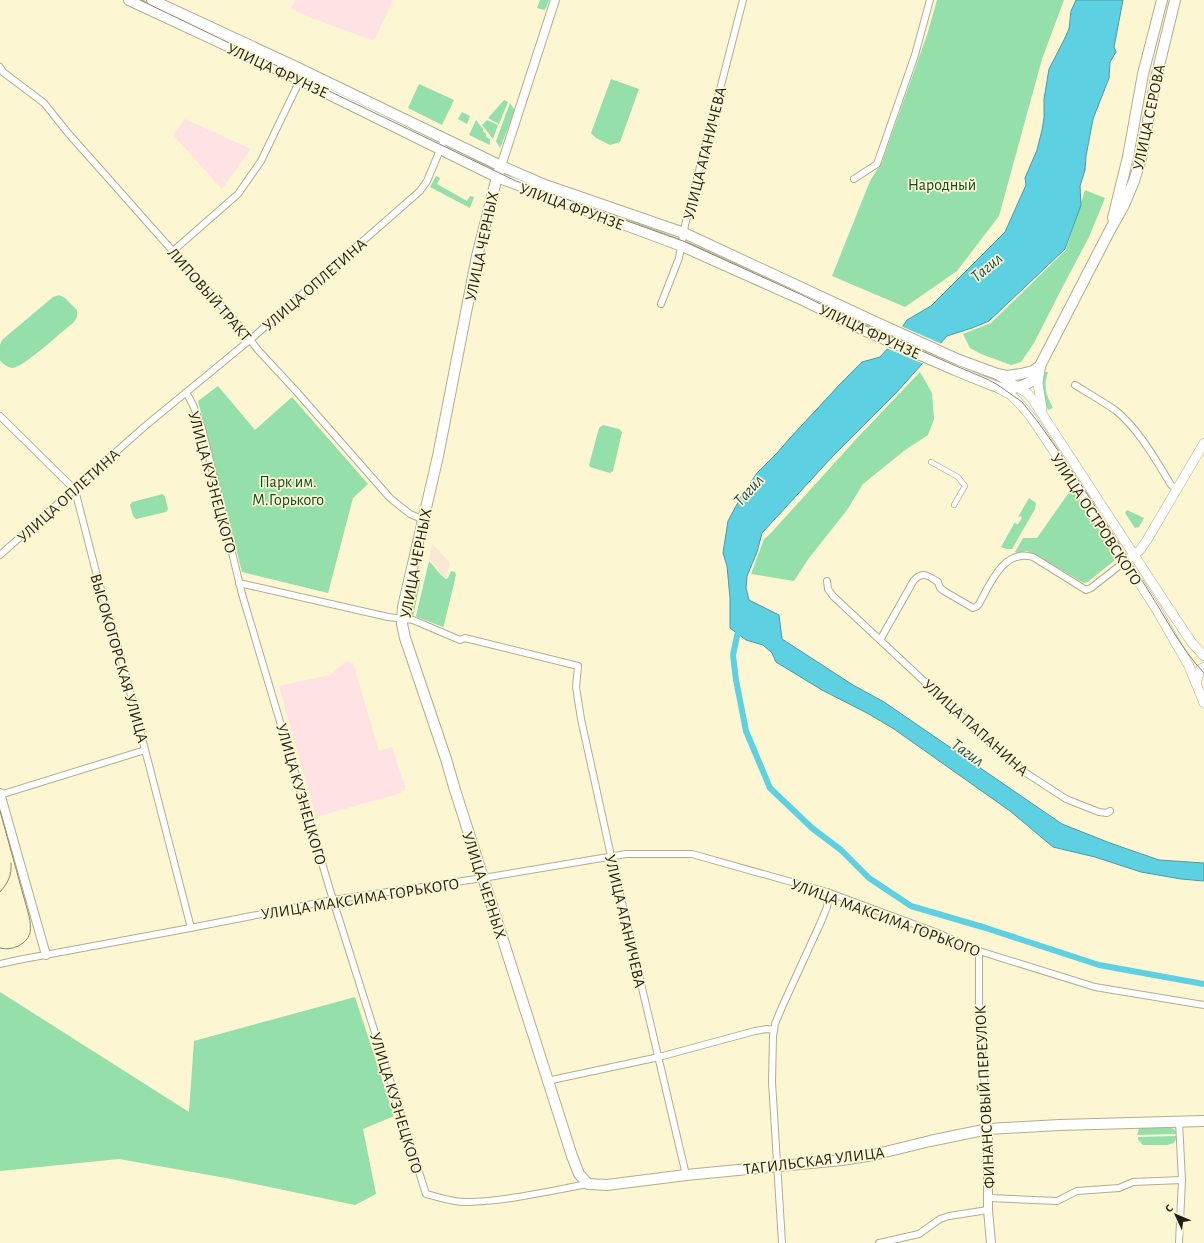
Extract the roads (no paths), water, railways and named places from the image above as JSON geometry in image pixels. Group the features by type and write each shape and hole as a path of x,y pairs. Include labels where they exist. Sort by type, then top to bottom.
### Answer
{"main road":[{"name":"УЛИЦА ФРУНЗЕ","path":"129,0 445,138 501,166 545,185 684,233 873,322 959,360"},
{"name":"УЛИЦА ФРУНЗЕ","path":"152,0 497,177 682,246 804,300 868,332 955,370"},
{"name":"УЛИЦА СЕРОВА","path":"1110,230 1128,157 1143,74 1162,0"},
{"name":"УЛИЦА СЕРОВА","path":"1024,388 1032,381 1124,205 1134,181 1141,158 1156,78 1175,0"},
{"name":"УЛИЦА ЧЕРНЫХ","path":"501,166 477,256 438,456 422,519 403,606 402,618 405,638 446,760 547,1081 578,1170 582,1178 588,1184"},
{"name":"УЛИЦА ОСТРОВСКОГО","path":"959,360 997,374 1024,388 1135,554 1192,643 1204,656"},
{"name":"УЛИЦА ОСТРОВСКОГО","path":"955,370 992,385 1011,396 1031,417 1155,607 1186,660 1204,703"},
{"name":"УЛИЦА СЕРОВА","path":"1037,370 1038,391 1044,416"},
{"path":"997,374 1006,376 1037,370"},
{"path":"992,385 1005,389 1024,388 1031,417"},
{"path":"1125,561 1140,550 1147,540 1204,443"},
{"path":"1196,683 1200,670 1204,667"},
{"name":"ТАГИЛЬСКАЯ УЛИЦА","path":"588,1184 607,1185 686,1175 842,1160 873,1155 988,1129 1059,1125 1204,1121"}],"street":[{"name":"УЛИЦА ЧЕРНЫХ","path":"501,166 555,0"},
{"name":"УЛИЦА АГАНИЧЕВА","path":"661,304 679,258 743,0"},
{"path":"854,179 877,164 915,55 930,0"},
{"name":"ЛИПОВЫЙ ТРАКТ","path":"0,67 3,72 44,103 68,133 174,251 258,350 390,498 410,514 422,519"},
{"path":"174,251 238,194 261,161 302,76"},
{"name":"УЛИЦА ОПЛЕТИНА","path":"0,555 75,490 144,427 250,339 420,191 427,181 445,138"},
{"path":"1075,385 1115,410 1128,423 1145,443 1171,485 1177,489"},
{"name":"УЛИЦА КУЗНЕЦКОГО","path":"186,392 194,405 202,428 239,583 333,900 426,1194"},
{"path":"0,416 75,490"},
{"path":"932,462 958,477 965,486 954,505"},
{"name":"ВЫСОКОГОРСКАЯ УЛИЦА","path":"75,490 94,565 123,665 191,928"},
{"path":"880,640 914,580 922,575 926,575 938,582 940,588 944,591 973,608 979,604 998,570 1003,565 1015,558 1028,556 1033,558 1086,590 1091,588 1125,561"},
{"name":"УЛИЦА ПАПАНИНА","path":"827,581 828,589 833,596 964,719 1023,771 1066,799 1099,812 1108,813 1110,811"},
{"path":"239,583 388,617 402,618"},
{"name":"УЛИЦА АГАНИЧЕВА","path":"402,618 413,620 460,640 465,638 578,666 576,687 581,719 611,856 686,1175"},
{"path":"46,955 0,794 145,750"},
{"name":"УЛИЦА МАКСИМА ГОРЬКОГО","path":"0,964 333,900 483,878 626,854 692,854 827,892 935,932 980,951 1095,987 1204,1005"},
{"path":"782,1243 772,1082 772,1044 774,1030 784,1002 820,924 828,898 827,892"},
{"name":"ФИНАНСОВЫЙ ПЕРЕУЛОК","path":"980,951 978,1015 988,1129 988,1210 991,1243"},
{"path":"547,1081 659,1057 755,1031 767,1029 774,1030"},
{"path":"1179,1243 1182,1180 1180,1122"},
{"path":"989,1198 1057,1201 1077,1191 1119,1188 1133,1182 1182,1180"},
{"name":"ТАГИЛЬСКАЯ УЛИЦА","path":"426,1194 467,1202 507,1198 588,1184"},
{"path":"879,1243 918,1234 934,1222 944,1218 988,1210"}],"water":[{"name":"Тагил","path":"1076,0 1123,0 1114,47 1116,52 1110,62 1109,78 1093,119 1085,170 1080,186 1081,205 1065,249 989,321 947,336 896,393 833,456 762,533 757,552 747,576 746,588 749,600 779,615 782,639 853,685 884,702 1062,824 1159,860 1204,863 1204,881 1181,879 1141,872 1095,857 1053,847 1010,811 894,729 867,713 822,690 776,662 772,653 763,645 746,640 730,628 730,598 727,566 723,553 728,521 742,495 757,473 862,362 880,357 889,347 907,320 931,306 1005,232 1026,185 1025,178 1037,150 1044,118 1044,99 1049,69 1069,29 1071,11"}],"waterway":[{"path":"739,627 733,655 736,680 746,731 770,788 812,828 841,850 869,878 911,906 986,928 1099,965 1204,984"}],"tram line":[{"path":"140,0 516,181 683,241 800,294 870,328 998,385 1022,402 1038,422 1067,463 1181,644 1204,673"},
{"path":"0,811 30,924 30,933 22,944 9,949 0,948"},
{"path":"0,892 9,879 11,863"}],"park label":[{"name":"Народный","path":"942,184"},
{"name":"Парк им. М.Горького","path":"288,490"}]}
